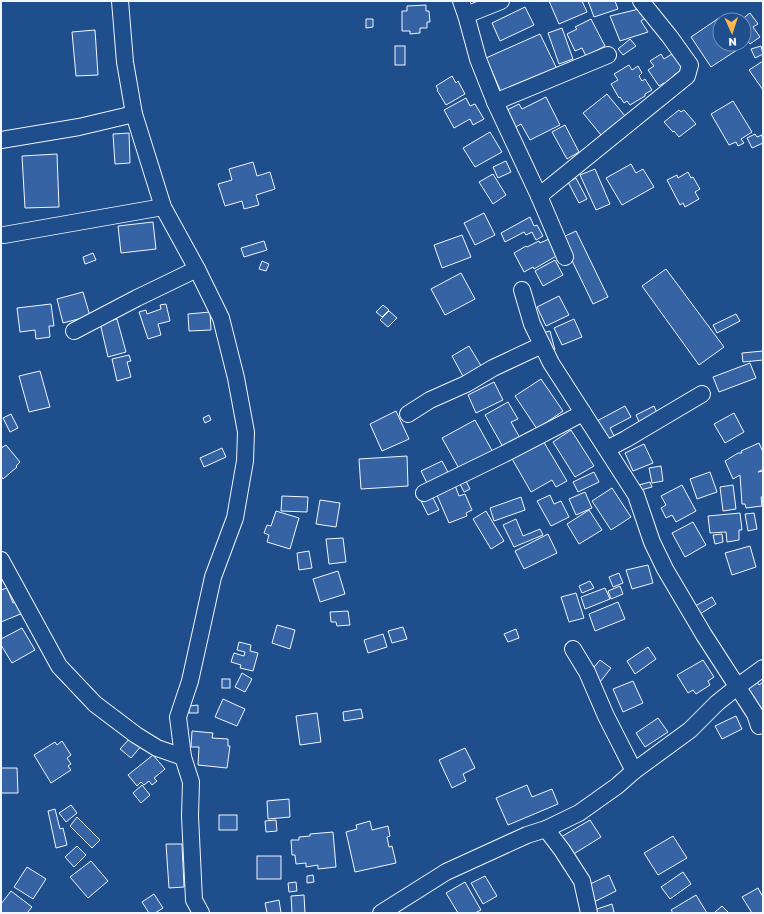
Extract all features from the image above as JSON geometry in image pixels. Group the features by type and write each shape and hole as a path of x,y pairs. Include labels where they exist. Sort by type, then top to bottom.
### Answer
{"street":[{"path":"120,1 125,62 134,114 163,207 197,269 221,318 236,378 246,432 246,461 235,518 213,577 190,681 178,717 183,757 191,782 190,816 194,900 201,913"},
{"path":"501,1 464,8 478,59 495,102 539,196 565,257"},
{"path":"539,196 687,76 690,65 642,1"},
{"path":"495,102 608,55"},
{"path":"1,140 80,127 134,114"},
{"path":"4,235 163,207"},
{"path":"74,331 197,269"},
{"path":"522,290 532,324 550,363 636,494 652,542 665,569 736,687 754,714 759,726"},
{"path":"408,414 430,400 466,384 493,368 542,345"},
{"path":"607,449 702,394"},
{"path":"424,493 583,413"},
{"path":"1,560 59,666 95,704 136,735 157,748 183,757"},
{"path":"573,649 587,672 606,716 634,771"},
{"path":"381,913 446,872 527,835 546,829 579,813 690,730 717,703 736,687 763,668"},
{"path":"546,829 562,850 582,881 589,913"}],"building":[{"path":"549,1 582,1 587,12 559,24"},
{"path":"588,1 615,1 618,9 594,17"},
{"path":"426,5 426,11 429,11 430,22 427,22 427,28 420,28 420,33 410,34 410,31 402,31 402,11 407,11 407,6"},
{"path":"642,5 649,15 641,21 648,32 620,41 610,16 635,10"},
{"path":"525,7 534,25 500,41 492,23"},
{"path":"752,16 758,24 753,27 760,37 752,43"},
{"path":"366,19 373,19 373,27 366,28"},
{"path":"591,19 605,46 586,56 582,48 575,51 567,34 577,29 575,27"},
{"path":"712,23 712,52 734,52 711,67 691,37"},
{"path":"562,28 573,59 559,64 548,33"},
{"path":"95,30 98,75 76,76 72,32"},
{"path":"540,34 557,69 502,94 486,58"},
{"path":"630,39 636,46 623,55 618,49"},
{"path":"395,46 405,46 405,65 395,65"},
{"path":"761,46 763,54 755,58 752,49"},
{"path":"661,54 664,59 672,54 683,69 674,75 677,79 667,87 664,83 659,86 648,70 654,66 650,61"},
{"path":"763,61 763,90 749,70"},
{"path":"629,65 632,70 638,66 642,73 639,76 642,81 645,79 652,90 630,105 627,101 624,103 620,97 619,98 611,84 618,80 614,74"},
{"path":"452,76 456,83 458,81 465,94 446,105 436,86"},
{"path":"607,94 625,116 601,135 583,113"},
{"path":"546,97 560,125 530,140 521,124 514,128 505,111 519,104 522,109"},
{"path":"466,98 470,106 475,104 484,119 473,125 470,119 454,128 444,110"},
{"path":"733,101 752,132 741,139 744,143 738,146 736,142 729,145 711,114"},
{"path":"679,110 681,112 684,110 696,124 679,137 664,122"},
{"path":"565,125 579,152 567,159 552,132"},
{"path":"490,132 502,152 475,167 463,148"},
{"path":"129,133 130,163 115,164 113,134"},
{"path":"755,134 757,137 762,135 763,143 752,148 747,138"},
{"path":"57,154 59,207 25,208 22,156"},
{"path":"506,161 511,172 498,178 493,167"},
{"path":"253,162 257,176 270,172 275,189 256,195 259,205 244,209 242,201 225,206 218,184 232,180 229,169"},
{"path":"631,164 636,173 643,169 654,187 622,205 606,178"},
{"path":"595,169 610,204 596,210 580,175"},
{"path":"688,172 691,178 693,177 700,189 695,192 699,199 685,207 683,203 680,205 667,180 677,175 678,178"},
{"path":"493,174 506,195 493,204 479,182"},
{"path":"576,178 587,199 579,203 568,182"},
{"path":"484,213 495,235 475,245 464,223"},
{"path":"530,217 534,226 537,225 543,236 536,240 532,232 526,235 524,232 505,242 501,233"},
{"path":"153,222 156,249 121,253 118,226"},
{"path":"576,231 608,297 593,304 561,238"},
{"path":"462,235 471,257 442,268 434,245"},
{"path":"549,239 558,255 534,269 533,267 524,272 514,253 526,246 527,247 539,241 540,243"},
{"path":"264,241 267,250 244,257 241,248"},
{"path":"93,253 96,260 85,264 83,257"},
{"path":"555,260 563,275 543,286 535,271"},
{"path":"262,261 269,264 266,271 259,269"},
{"path":"666,269 724,347 699,365 642,286"},
{"path":"461,273 475,299 445,315 431,289"},
{"path":"83,292 90,316 63,323 57,299"},
{"path":"559,296 569,315 546,326 537,307"},
{"path":"51,304 54,326 49,326 50,337 36,339 35,330 20,332 17,308"},
{"path":"166,304 170,321 158,324 161,335 148,339 139,312 146,310 147,314 161,309 160,305"},
{"path":"383,305 389,310 382,317 376,312"},
{"path":"389,311 397,318 388,327 380,320"},
{"path":"210,312 211,330 189,331 188,314"},
{"path":"736,314 740,321 717,333 713,325"},
{"path":"117,319 126,352 108,357 100,323"},
{"path":"574,319 582,337 562,345 554,328"},
{"path":"550,331 555,350 547,353 542,333"},
{"path":"469,346 483,369 465,380 452,356"},
{"path":"763,351 763,360 743,362 742,353"},
{"path":"129,355 131,361 127,362 131,377 117,381 112,359"},
{"path":"750,363 756,378 719,392 713,377"},
{"path":"40,371 50,407 29,412 19,376"},
{"path":"541,379 563,411 537,429 515,396"},
{"path":"494,382 503,400 476,413 468,395"},
{"path":"508,402 518,419 511,422 520,438 503,447 485,415"},
{"path":"625,406 631,417 610,428 615,438 607,443 595,422"},
{"path":"654,406 658,415 640,424 636,415"},
{"path":"396,411 409,439 382,451 370,424"},
{"path":"734,413 744,432 725,443 714,424"},
{"path":"11,414 18,428 10,432 3,418"},
{"path":"209,415 211,420 205,423 203,418"},
{"path":"475,420 494,454 461,472 442,438"},
{"path":"571,430 594,466 575,477 553,442"},
{"path":"542,439 567,481 556,487 552,480 531,492 511,457"},
{"path":"759,443 763,452 763,469 758,472 763,471 763,497 761,497 762,506 746,508 745,504 742,504 740,475 733,479 725,461 738,453 742,453 741,451"},
{"path":"644,444 653,463 633,471 625,453"},
{"path":"6,445 20,462 16,466 17,467 3,479 1,476 1,448"},
{"path":"222,448 226,457 204,467 200,458"},
{"path":"407,456 408,486 361,489 359,459"},
{"path":"442,461 451,478 430,489 421,471"},
{"path":"661,466 663,481 652,483 649,468"},
{"path":"594,472 599,482 578,492 573,482"},
{"path":"710,472 717,492 697,499 690,479"},
{"path":"465,479 470,489 464,492 459,482"},
{"path":"650,482 652,487 637,491 635,486"},
{"path":"455,485 459,496 465,494 472,510 466,513 467,516 449,523 436,493"},
{"path":"682,485 696,511 676,522 672,515 666,518 661,508 666,505 661,496"},
{"path":"733,485 736,509 723,511 720,487"},
{"path":"612,488 631,517 611,530 592,501"},
{"path":"585,492 592,508 576,515 569,499"},
{"path":"431,494 439,510 428,515 420,499"},
{"path":"550,495 554,504 561,501 569,517 551,526 537,501"},
{"path":"282,496 308,497 307,512 281,511"},
{"path":"521,497 525,510 494,521 490,508"},
{"path":"320,500 340,503 336,527 316,524"},
{"path":"589,510 602,530 579,544 567,524"},
{"path":"276,511 299,518 290,549 267,542 269,535 264,533 267,525 271,526"},
{"path":"486,511 504,541 491,549 473,519"},
{"path":"740,513 742,530 739,530 739,540 727,542 726,532 710,533 708,516"},
{"path":"754,513 757,529 748,531 745,514"},
{"path":"516,519 523,536 540,529 543,535 514,547 503,525"},
{"path":"693,522 706,545 685,557 672,533"},
{"path":"548,534 557,553 524,569 515,551"},
{"path":"722,534 723,542 715,544 713,535"},
{"path":"343,538 346,562 329,564 326,539"},
{"path":"750,546 756,567 732,575 725,553"},
{"path":"309,551 312,568 299,570 297,553"},
{"path":"648,565 653,583 632,589 626,570"},
{"path":"338,571 345,594 320,602 313,579"},
{"path":"619,573 623,583 613,587 609,577"},
{"path":"590,581 594,588 582,593 579,586"},
{"path":"620,586 623,594 611,599 608,591"},
{"path":"7,588 13,603 18,601 23,613 1,622 1,590"},
{"path":"605,588 610,599 585,609 581,597"},
{"path":"576,593 584,618 569,622 561,597"},
{"path":"712,597 716,604 700,614 695,606"},
{"path":"618,602 625,619 595,631 589,614"},
{"path":"348,611 350,625 337,626 336,622 331,622 330,612"},
{"path":"277,625 295,630 290,649 272,643"},
{"path":"403,627 407,639 392,643 388,631"},
{"path":"22,628 35,650 12,663 1,645 1,639"},
{"path":"516,629 519,638 508,642 504,634"},
{"path":"383,634 387,647 368,653 364,640"},
{"path":"239,642 251,645 250,651 258,653 253,671 240,668 241,665 231,662 234,653 244,656 245,652 237,650"},
{"path":"648,647 656,659 635,674 627,661"},
{"path":"600,660 611,668 600,682 589,673"},
{"path":"703,660 714,677 708,681 710,685 696,694 693,690 688,693 677,675"},
{"path":"242,673 252,679 245,692 235,687"},
{"path":"222,679 230,679 230,688 222,688"},
{"path":"633,681 643,703 623,712 613,689"},
{"path":"757,682 759,685 763,682 763,721 743,690"},
{"path":"223,699 245,709 237,726 215,717"},
{"path":"198,705 198,713 189,713 189,706"},
{"path":"361,709 363,718 344,721 343,712"},
{"path":"317,713 321,742 300,745 296,716"},
{"path":"736,716 742,729 722,739 715,726"},
{"path":"658,718 668,732 645,747 636,733"},
{"path":"192,731 213,733 212,738 228,739 228,746 230,746 227,768 198,765 199,747 191,747"},
{"path":"132,736 142,745 131,758 120,749"},
{"path":"62,741 71,755 67,758 71,764 68,766 71,770 51,783 34,755 55,742 57,745"},
{"path":"465,748 475,768 463,774 466,781 452,788 439,760"},
{"path":"153,755 165,769 154,778 157,781 152,785 149,781 144,785 141,782 137,786 128,775"},
{"path":"1,768 17,768 18,793 1,793"},
{"path":"142,785 150,795 141,803 133,793"},
{"path":"527,785 532,797 552,789 558,804 508,825 496,798"},
{"path":"289,799 290,817 268,819 267,801"},
{"path":"71,805 77,813 66,822 59,813"},
{"path":"55,809 60,829 63,828 67,845 56,848 48,811"},
{"path":"219,815 237,815 237,830 219,830"},
{"path":"77,817 100,840 92,848 70,826"},
{"path":"276,820 277,831 266,832 265,821"},
{"path":"590,820 601,837 572,855 561,837"},
{"path":"370,821 372,830 388,826 390,836 387,837 389,847 392,846 396,863 355,872 346,832 357,829 356,825"},
{"path":"333,832 336,867 318,869 318,865 306,867 306,863 296,864 295,855 292,855 291,840 299,840 299,837 310,836 310,834"},
{"path":"673,836 687,858 658,875 644,853"},
{"path":"166,844 182,844 184,887 169,888"},
{"path":"77,846 86,855 74,867 65,857"},
{"path":"257,856 281,856 281,879 257,879"},
{"path":"91,861 108,881 88,898 70,877"},
{"path":"27,867 46,879 33,899 14,887"},
{"path":"683,872 691,884 670,899 661,887"},
{"path":"313,875 314,882 307,883 307,876"},
{"path":"609,875 616,891 592,903 584,887"},
{"path":"485,876 497,896 483,904 471,883"},
{"path":"296,882 297,891 289,892 288,883"},
{"path":"465,882 481,910 475,913 458,913 446,893"},
{"path":"758,888 763,897 763,913 752,913 742,897"},
{"path":"11,891 32,907 27,913 1,913 1,904"},
{"path":"154,894 163,908 155,913 149,913 142,902"},
{"path":"304,895 305,913 292,913 291,896"},
{"path":"696,895 707,913 673,913 671,910"},
{"path":"279,900 281,913 267,913 265,903"},
{"path":"612,904 614,912 592,913 591,911"},
{"path":"722,906 729,913 714,913"}]}
